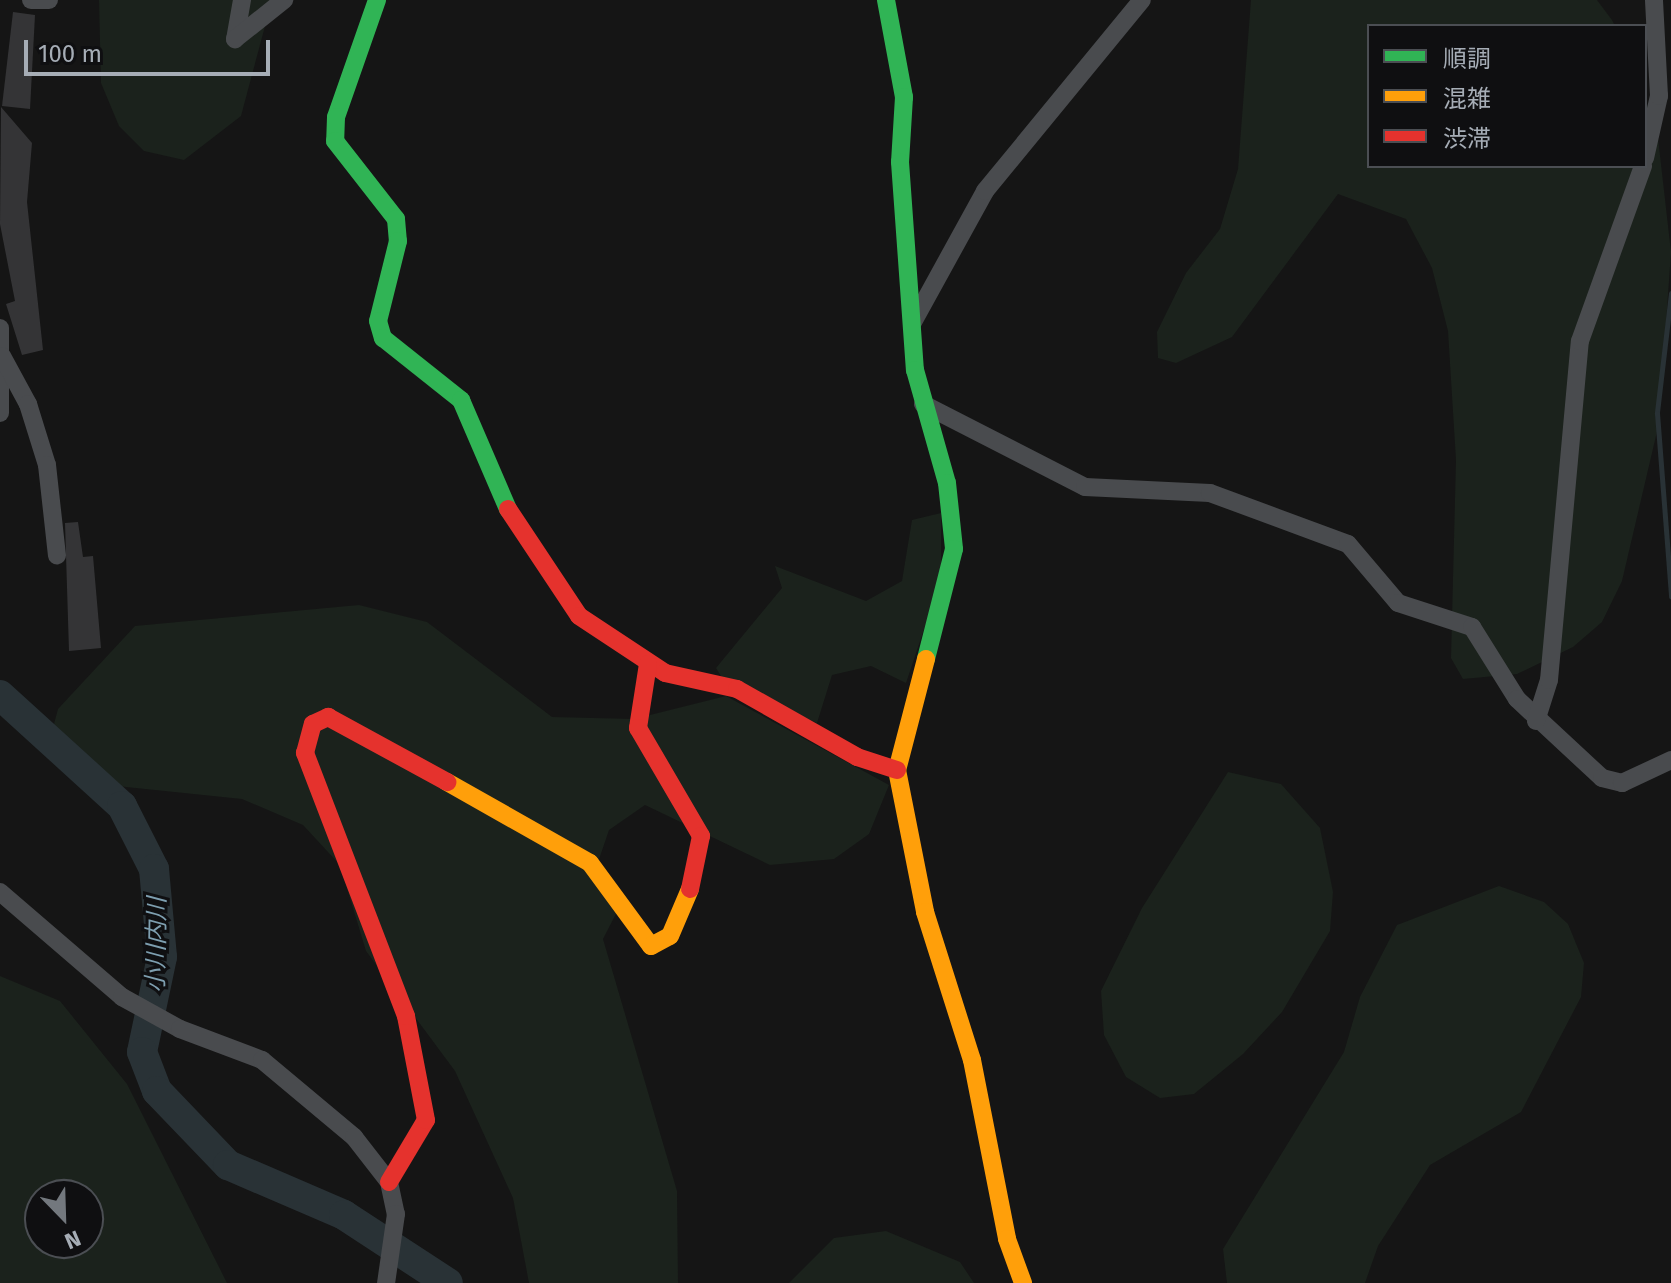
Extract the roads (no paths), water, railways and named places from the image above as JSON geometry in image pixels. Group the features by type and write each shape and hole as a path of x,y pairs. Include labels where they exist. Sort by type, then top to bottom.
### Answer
{"street":[{"path":"31,0 49,0"},
{"path":"242,0 235,39 284,0"},
{"path":"377,0 336,117 335,141 396,219 398,241 378,321 383,338 461,400 484,440 502,500 579,616 648,664 737,689 857,757 897,770"},
{"path":"886,0 904,97 900,162 912,324 923,404 947,483 954,549 897,770 925,912 972,1060 1007,1239 1023,1283"},
{"path":"912,324 985,191 1142,0"},
{"path":"1647,149 1659,96 1654,0"},
{"path":"1536,721 1549,680 1580,341 1642,168"},
{"path":"0,328 0,413"},
{"path":"2,356 28,404 47,465 57,555"},
{"path":"923,404 1085,487 1210,493 1348,544 1398,603 1472,627 1536,721 1602,778 1622,783 1671,760"},
{"path":"389,1182 426,1120 393,976 305,753 313,724 328,717 348,726 590,863 651,946 670,936 697,873 701,836 638,728 648,664"},
{"path":"0,892 122,997 180,1029 262,1060 323,1105 389,1182 396,1214 386,1283"}],"waterway":[{"path":"1671,293 1657,413 1671,596"},
{"name":"小川内川","path":"0,695 122,806 154,869 162,957 142,1052 157,1091 228,1165 344,1215 448,1283"}]}
